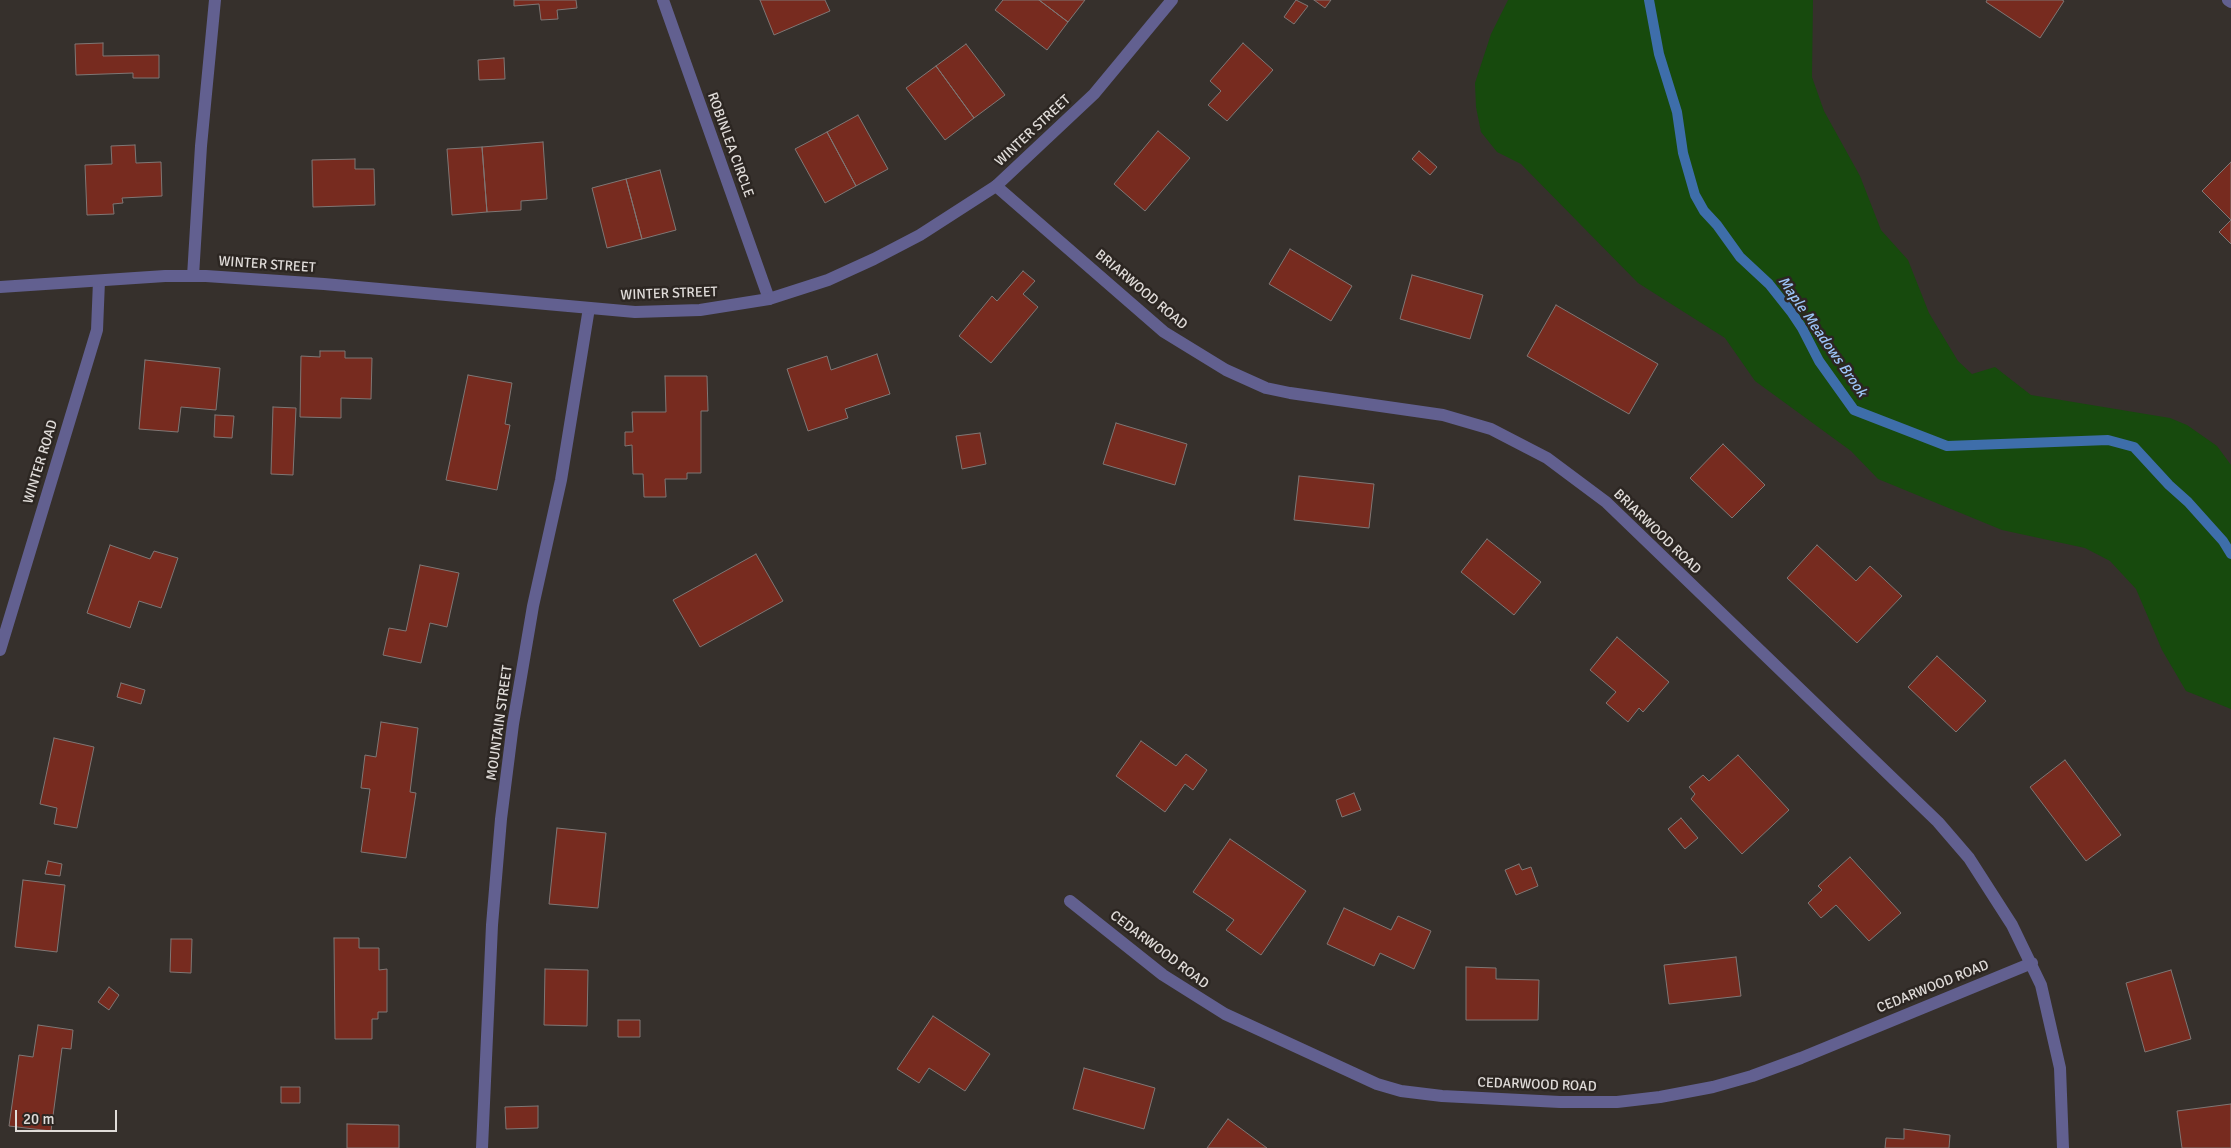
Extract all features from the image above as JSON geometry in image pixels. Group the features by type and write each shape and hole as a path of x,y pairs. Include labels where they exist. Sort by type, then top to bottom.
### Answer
{"street":[{"path":"193,276 201,146 215,0"},
{"name":"ROBINLEA CIRCLE","path":"663,0 769,300"},
{"name":"WINTER STREET","path":"0,287 193,276 324,284 635,312 700,310 769,300 820,283 874,259 920,235 996,186 1094,94 1172,0"},
{"name":"BRIARWOOD ROAD","path":"996,186 1164,332 1226,370 1266,388 1290,394 1419,411 1464,420 1491,429 1530,448 1577,478 1606,502 1938,822 1969,858 1997,900 2032,963 2049,1013 2060,1068 2064,1148"},
{"name":"WINTER ROAD","path":"0,650 97,330 99,281"},
{"name":"MOUNTAIN STREET","path":"482,1148 492,925 511,743 533,606 561,480 589,308"},
{"name":"CEDARWOOD ROAD","path":"1070,901 1163,975 1225,1014 1377,1084 1402,1091 1442,1096 1560,1102 1617,1102 1660,1097 1713,1087 1752,1076 1801,1058 2032,963"}],"green space":[{"path":"1508,0 1813,0 1812,77 1824,111 1860,176 1881,230 1908,260 1929,313 1958,361 1972,374 1995,367 2031,395 2170,418 2187,425 2217,446 2231,465 2231,709 2186,691 2162,650 2136,589 2110,561 2085,548 2002,530 1878,479 1851,451 1755,381 1725,338 1638,283 1521,164 1497,152 1481,132 1476,107 1475,83 1491,34"}],"building":[{"path":"514,0 576,0 577,8 557,10 558,19 541,20 539,4 514,6"},
{"path":"760,0 825,0 830,11 774,35"},
{"path":"1003,0 1039,0 1068,22 1047,50 995,10"},
{"path":"1039,0 1085,0 1068,22"},
{"path":"1296,0 1308,6 1294,24 1284,17"},
{"path":"1314,0 1331,0 1325,8"},
{"path":"1987,0 2064,1 2040,38 1986,2"},
{"path":"103,43 103,56 159,55 159,78 133,78 133,73 76,75 75,44"},
{"path":"1243,43 1273,70 1227,121 1208,105 1221,91 1210,81"},
{"path":"966,44 1005,95 974,118 936,66"},
{"path":"504,58 505,79 479,80 478,60"},
{"path":"936,66 974,118 945,140 906,88"},
{"path":"858,115 888,169 856,186 827,132"},
{"path":"1158,131 1190,158 1145,211 1114,184"},
{"path":"827,132 856,186 825,203 795,149"},
{"path":"543,142 547,199 521,201 521,210 487,212 482,147"},
{"path":"135,145 136,163 161,162 162,196 122,198 123,203 113,204 114,214 87,215 85,165 112,164 111,146"},
{"path":"482,147 487,212 452,215 447,149"},
{"path":"1419,151 1437,167 1430,175 1412,159"},
{"path":"355,159 355,169 374,169 375,205 313,207 312,160"},
{"path":"2231,162 2231,220 2202,191"},
{"path":"660,170 676,230 642,239 626,179"},
{"path":"626,179 642,239 607,248 592,188"},
{"path":"2231,220 2231,244 2219,232"},
{"path":"1290,249 1352,286 1331,321 1269,284"},
{"path":"1023,271 1035,281 1023,294 1038,307 991,363 959,336 992,296 997,301"},
{"path":"1412,275 1483,295 1470,339 1400,319"},
{"path":"1556,305 1658,364 1629,414 1527,356"},
{"path":"320,351 345,351 345,358 372,358 371,399 341,398 341,418 300,417 301,356 320,357"},
{"path":"877,354 890,394 845,409 848,418 808,431 787,369 827,356 831,370"},
{"path":"145,360 220,368 216,410 181,407 178,432 139,429"},
{"path":"468,375 512,383 505,424 510,425 497,490 446,480"},
{"path":"665,376 707,376 708,411 701,411 701,473 687,473 687,479 665,479 666,497 644,497 643,474 633,474 632,445 625,446 625,432 633,432 632,412 666,412"},
{"path":"273,407 296,408 293,475 271,474"},
{"path":"215,415 234,416 232,438 214,437"},
{"path":"1116,423 1187,444 1175,485 1103,464"},
{"path":"980,433 986,464 962,469 956,436"},
{"path":"1723,444 1765,485 1732,518 1690,478"},
{"path":"1299,476 1374,484 1369,528 1294,520"},
{"path":"1487,539 1541,582 1514,615 1461,572"},
{"path":"110,545 150,559 154,551 178,558 161,608 139,601 130,628 87,613"},
{"path":"1817,545 1856,581 1870,566 1902,596 1857,643 1787,578"},
{"path":"756,554 783,601 700,647 673,600"},
{"path":"420,565 459,573 447,627 430,623 421,663 383,655 389,628 406,631"},
{"path":"1617,637 1669,682 1643,712 1639,708 1628,722 1606,703 1616,692 1590,670"},
{"path":"1937,656 1986,701 1956,732 1908,687"},
{"path":"121,683 145,690 141,704 117,697"},
{"path":"381,722 418,728 410,792 416,793 406,858 361,852 370,789 361,788 365,755 376,757"},
{"path":"54,738 94,747 77,828 54,824 57,808 40,804"},
{"path":"1141,741 1176,766 1186,754 1207,770 1193,790 1185,784 1165,812 1116,776"},
{"path":"1738,755 1789,810 1742,854 1691,799 1695,794 1689,787 1703,775 1709,781"},
{"path":"2065,760 2121,835 2086,861 2030,787"},
{"path":"1354,793 1361,810 1342,817 1336,800"},
{"path":"1681,818 1698,838 1685,849 1668,829"},
{"path":"557,828 606,833 598,908 549,904"},
{"path":"1230,839 1306,891 1261,955 1226,930 1234,920 1193,892"},
{"path":"1850,857 1901,913 1869,941 1836,905 1821,918 1808,903 1822,890 1818,886"},
{"path":"48,861 62,864 60,876 45,874"},
{"path":"1519,864 1522,870 1531,867 1538,886 1516,895 1505,870"},
{"path":"23,880 65,885 57,952 15,947"},
{"path":"1344,908 1391,930 1398,916 1431,931 1414,969 1380,953 1374,966 1327,944"},
{"path":"334,938 359,938 359,948 379,948 379,970 387,969 387,1012 378,1012 378,1019 372,1019 372,1039 335,1039"},
{"path":"171,939 192,939 191,973 170,972"},
{"path":"1736,957 1741,996 1669,1004 1664,965"},
{"path":"1466,967 1496,968 1496,979 1539,980 1538,1020 1466,1020"},
{"path":"545,969 588,970 587,1026 544,1025"},
{"path":"2171,970 2191,1039 2145,1052 2126,983"},
{"path":"109,987 119,995 109,1010 98,1002"},
{"path":"933,1016 990,1054 965,1091 929,1068 919,1083 897,1069"},
{"path":"618,1020 640,1020 640,1037 618,1037"},
{"path":"38,1025 73,1030 71,1049 62,1048 51,1131 9,1126 19,1055 33,1057"},
{"path":"1084,1068 1155,1088 1144,1129 1073,1109"},
{"path":"281,1087 300,1087 300,1103 281,1103"},
{"path":"2231,1104 2231,1148 2182,1148 2177,1111"},
{"path":"538,1106 538,1128 506,1129 505,1107"},
{"path":"1228,1119 1267,1148 1207,1148"},
{"path":"347,1124 399,1125 399,1148 347,1148"},
{"path":"1904,1129 1950,1135 1949,1148 1885,1148 1886,1138 1904,1139"}],"waterway":[{"name":"Maple Meadows Brook","path":"1649,0 1659,54 1677,112 1683,153 1695,195 1704,211 1717,225 1740,257 1769,284 1792,313 1819,361 1854,410 1947,446 2108,440 2134,447 2169,485 2188,502 2223,541 2231,554"}]}
